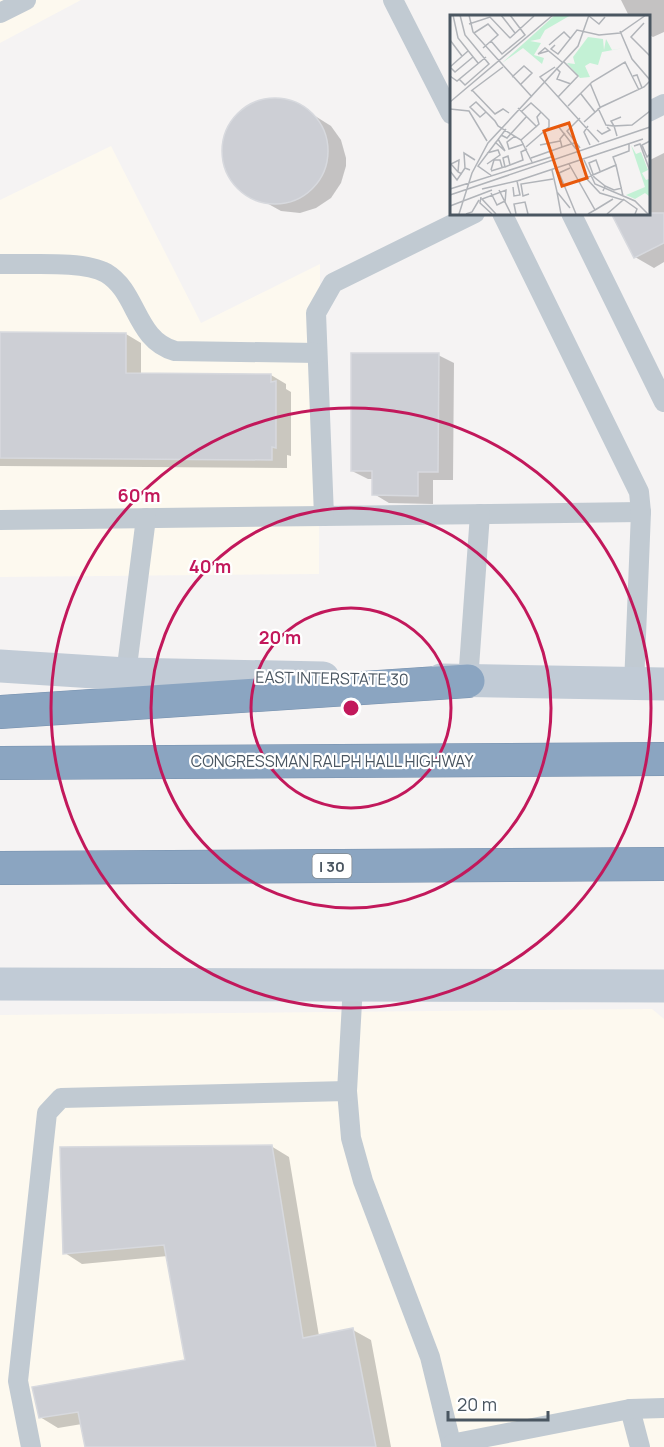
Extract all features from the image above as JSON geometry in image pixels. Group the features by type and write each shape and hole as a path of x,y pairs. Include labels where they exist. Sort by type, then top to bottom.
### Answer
{"highway":[{"path":"0,712 468,681"},
{"name":"CONGRESSMAN RALPH HALL HIGHWAY","path":"0,763 664,759"},
{"name":"I 30","path":"0,868 664,864"}],"main road":[{"name":"EAST INTERSTATE 30","path":"0,666 126,674 649,684"},
{"path":"0,984 664,986"}],"lane":[{"path":"0,13 26,0"},
{"path":"393,0 450,112"},
{"path":"649,112 664,104"},
{"path":"324,516 316,313 333,283 473,214"},
{"path":"502,214 639,492 649,684"},
{"path":"571,214 664,402"},
{"path":"0,264 85,266 108,274 121,288 152,339 164,348 175,351 317,352"},
{"path":"0,520 641,512"},
{"path":"468,681 480,514"},
{"path":"126,674 146,518"},
{"path":"353,985 347,1091 351,1138 363,1181 430,1357 451,1445 630,1409 664,1408"},
{"path":"31,1447 18,1381 46,1113 61,1098 347,1091"},
{"path":"630,1409 640,1447"}],"shaded area":[{"path":"0,0 81,0 0,43"},
{"path":"111,146 201,323 320,264 319,574 0,577 0,200"},
{"path":"652,1009 664,1019 664,1447 0,1447 0,1015"}],"building":[{"path":"275,98 295,102 312,114 324,131 328,151 324,171 312,188 295,200 275,204 255,200 238,188 226,171 222,151 226,131 238,114 255,102"},
{"path":"664,213 664,243 634,258 612,214"},
{"path":"0,332 126,333 126,373 271,374 271,382 276,381 276,448 272,447 272,460 0,458"},
{"path":"351,353 439,353 438,472 418,472 418,496 372,495 372,471 351,471"},
{"path":"272,1145 303,1338 353,1328 376,1447 85,1447 78,1412 39,1418 32,1387 185,1360 164,1245 63,1254 60,1147"}]}
